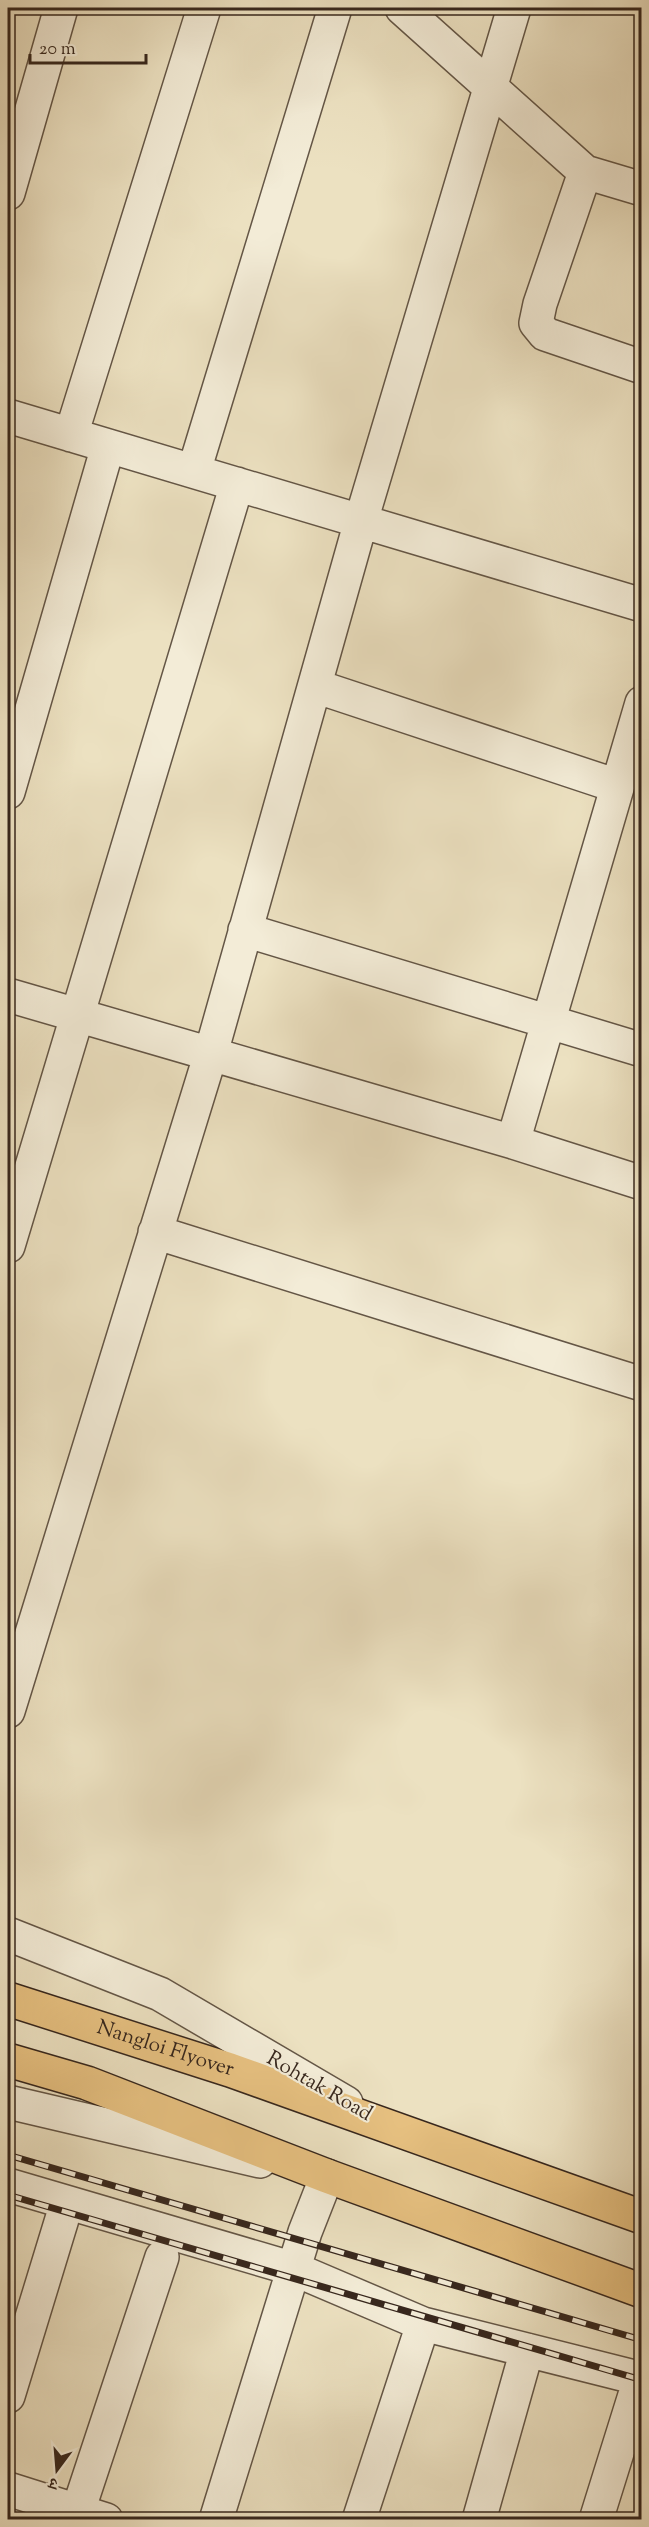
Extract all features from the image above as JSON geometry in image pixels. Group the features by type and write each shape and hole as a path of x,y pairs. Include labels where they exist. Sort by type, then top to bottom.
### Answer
{"highway":[{"name":"Nangloi Flyover","path":"8,1999 230,2070 390,2128"},
{"path":"8,2060 87,2083 327,2176 642,2290"},
{"name":"Rohtak Road","path":"390,2128 642,2217"}],"street":[{"path":"8,193 61,8"},
{"path":"71,435 204,8"},
{"path":"194,471 335,8"},
{"path":"8,1711 211,1053 361,521 489,85 514,8"},
{"path":"408,10 585,172 642,189"},
{"path":"585,172 540,304 536,323 545,334 642,367"},
{"path":"8,416 642,605"},
{"path":"8,792 108,446"},
{"path":"8,1246 237,484"},
{"path":"315,686 617,786"},
{"path":"513,1142 642,703"},
{"path":"245,930 642,1050"},
{"path":"8,994 77,1017 211,1053 513,1142 642,1183"},
{"path":"155,1232 642,1384"},
{"name":"Rohtak Road","path":"8,1934 160,1994 390,2128"},
{"path":"8,2102 327,2176 294,2269 216,2520"},
{"path":"8,2185 294,2269 423,2324 641,2379 596,2520"},
{"path":"8,2396 62,2219"},
{"path":"8,2489 86,2517 162,2257"},
{"path":"359,2520 423,2324"},
{"path":"479,2520 527,2350"}],"railway":[{"path":"8,2155 642,2340"},
{"path":"8,2195 642,2380"}]}
